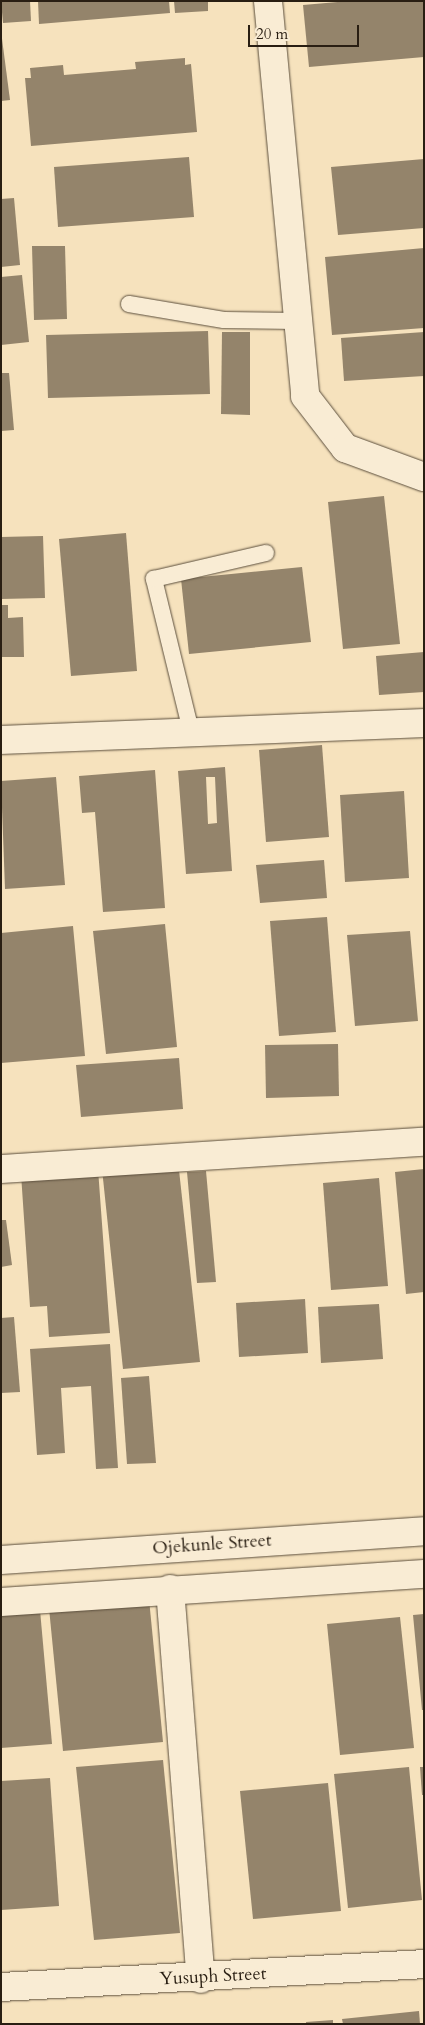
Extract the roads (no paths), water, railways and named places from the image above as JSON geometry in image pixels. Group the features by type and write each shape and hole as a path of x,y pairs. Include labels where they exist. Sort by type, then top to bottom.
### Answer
{"street":[{"path":"268,1 296,321 305,396 345,448 424,477"},
{"path":"1,740 192,735 424,723"},
{"path":"1,1169 424,1142"},
{"name":"Ojekunle Street","path":"1,1560 424,1531"},
{"path":"1,1602 170,1589 424,1574"},
{"path":"170,1589 201,1978"},
{"name":"Yusuph Street","path":"1,1987 201,1978 424,1964"}],"lane":[{"path":"129,304 224,320 296,321"},
{"path":"192,735 154,579 266,552"}]}
